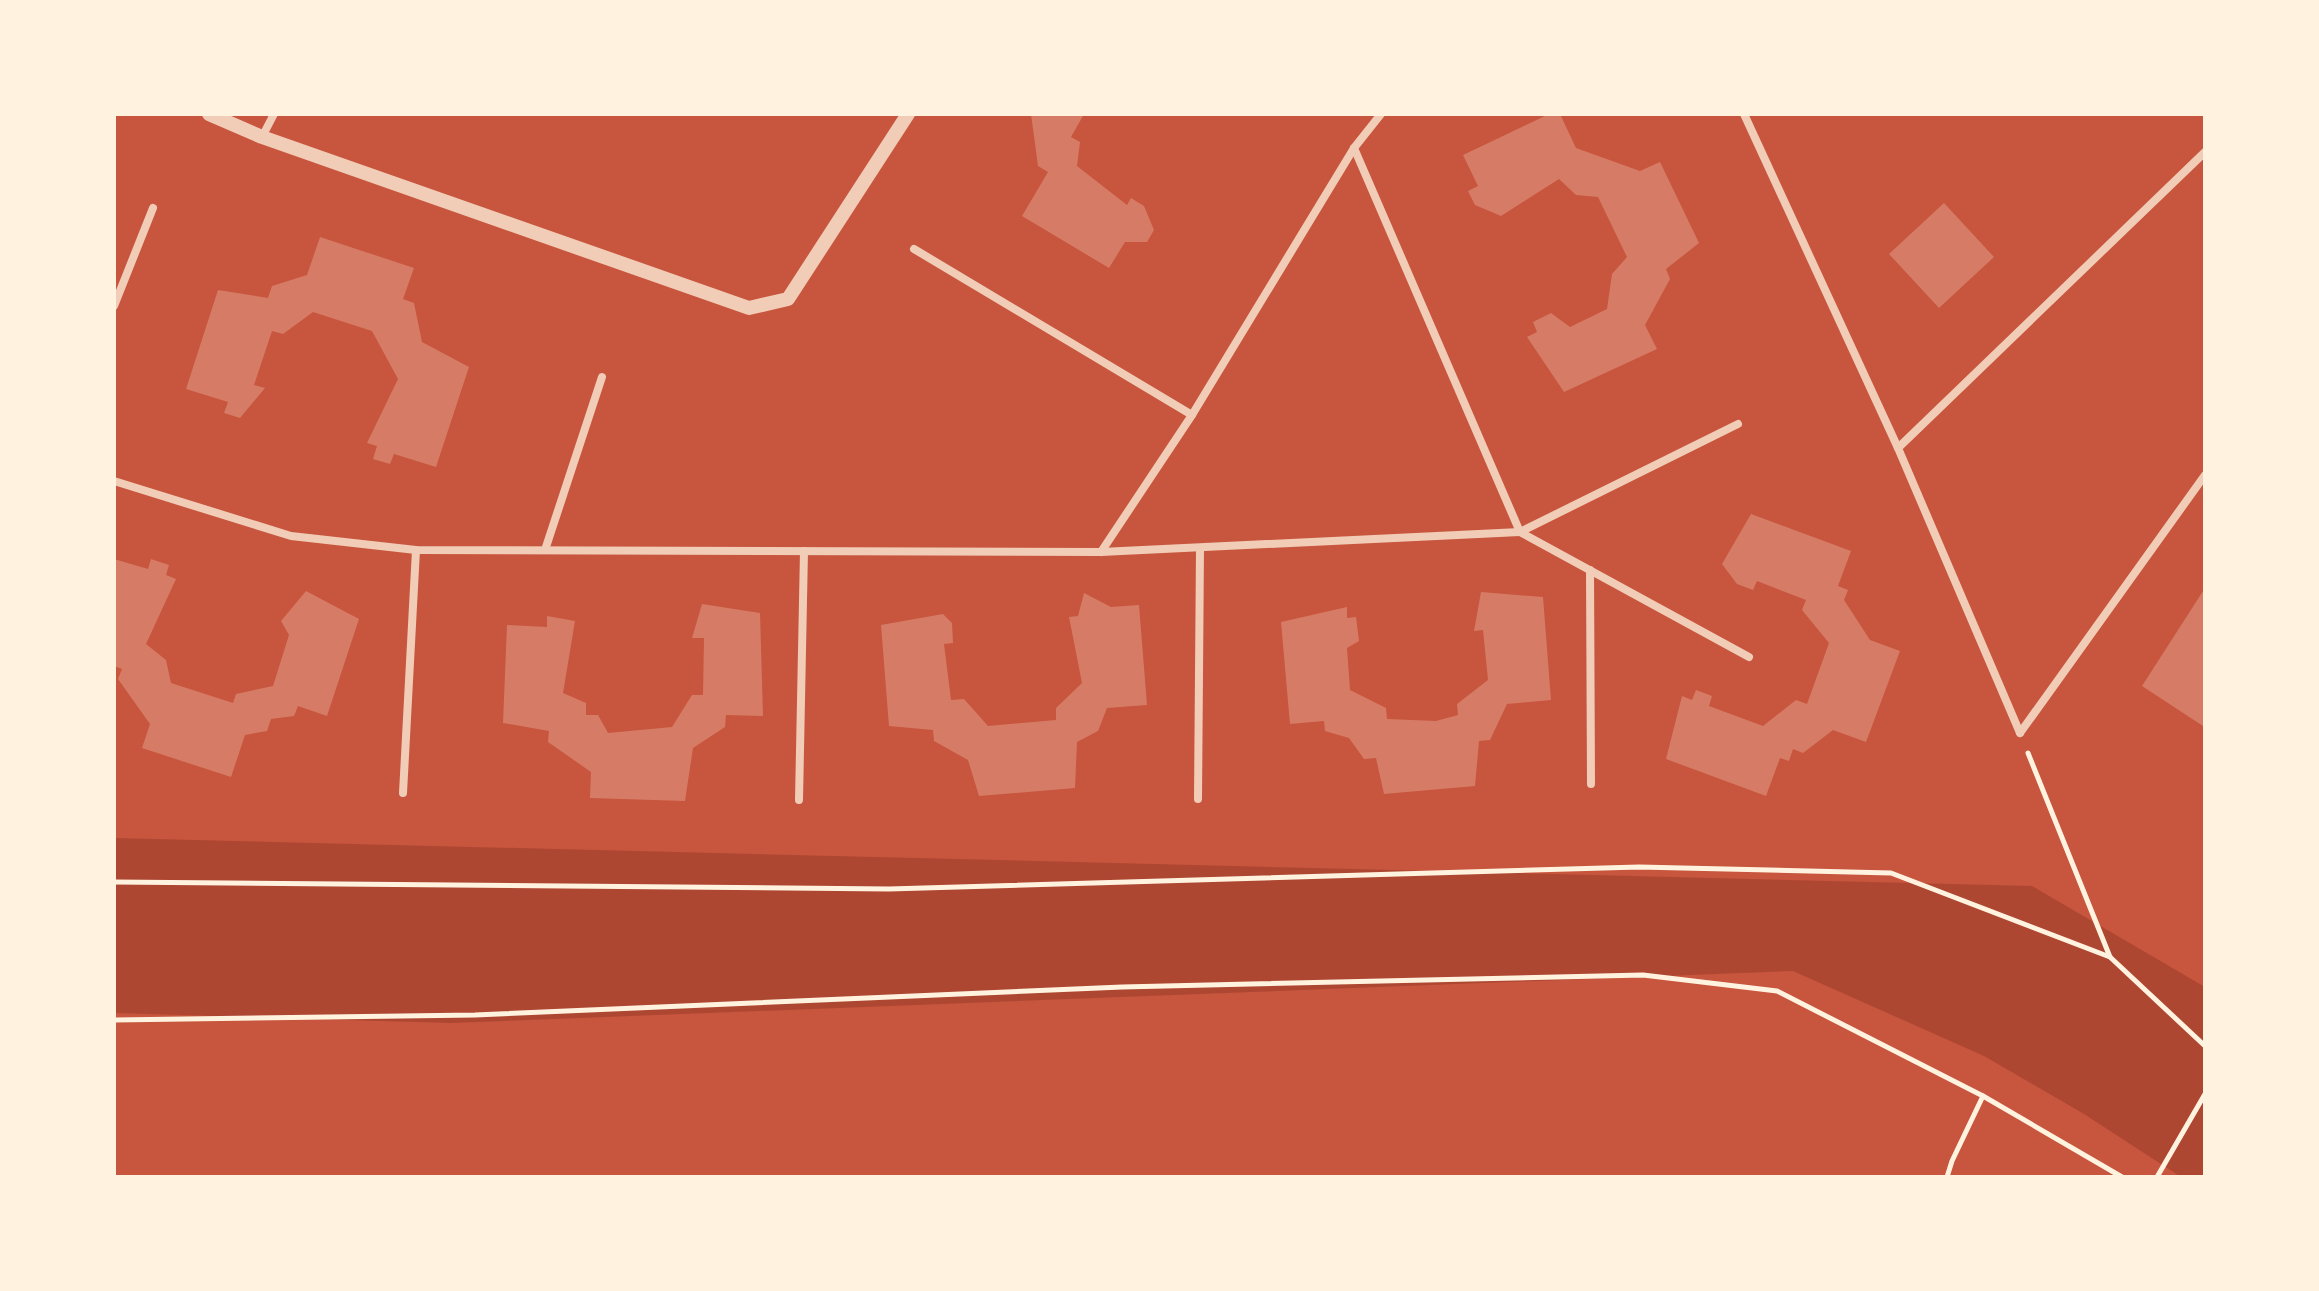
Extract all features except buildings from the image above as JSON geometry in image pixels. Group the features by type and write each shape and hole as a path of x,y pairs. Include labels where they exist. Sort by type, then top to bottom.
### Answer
{"street":[{"path":"209,114 262,137 749,308 788,299 908,114"},
{"path":"262,137 274,114"},
{"path":"1101,552 1192,415 1354,148 1381,114"},
{"path":"1744,114 1898,448 2020,733"},
{"path":"1354,148 1520,532 1749,657"},
{"path":"1898,448 2205,152"},
{"path":"114,306 153,208"},
{"path":"914,249 1192,415"},
{"path":"545,550 602,377"},
{"path":"114,481 291,536 416,550 1101,552 1520,532 1738,424"},
{"path":"2020,733 2205,475"},
{"path":"1198,799 1200,548"},
{"path":"403,793 416,550"},
{"path":"799,800 804,551"},
{"path":"1590,570 1591,784"}],"path":[{"path":"2020,733 2110,957"},
{"path":"114,882 889,889 1639,867 1891,873 2110,957 2205,1046"},
{"path":"114,1020 475,1015 1122,987 1643,975 1777,991 1983,1096 2122,1177"},
{"path":"2157,1177 2205,1094"},
{"path":"1947,1177 1983,1096"}],"shaded area":[{"path":"114,838 2032,886 2205,987 2205,1177 2181,1177 2084,1114 1984,1056 1793,971 451,1023 114,1013"}]}
